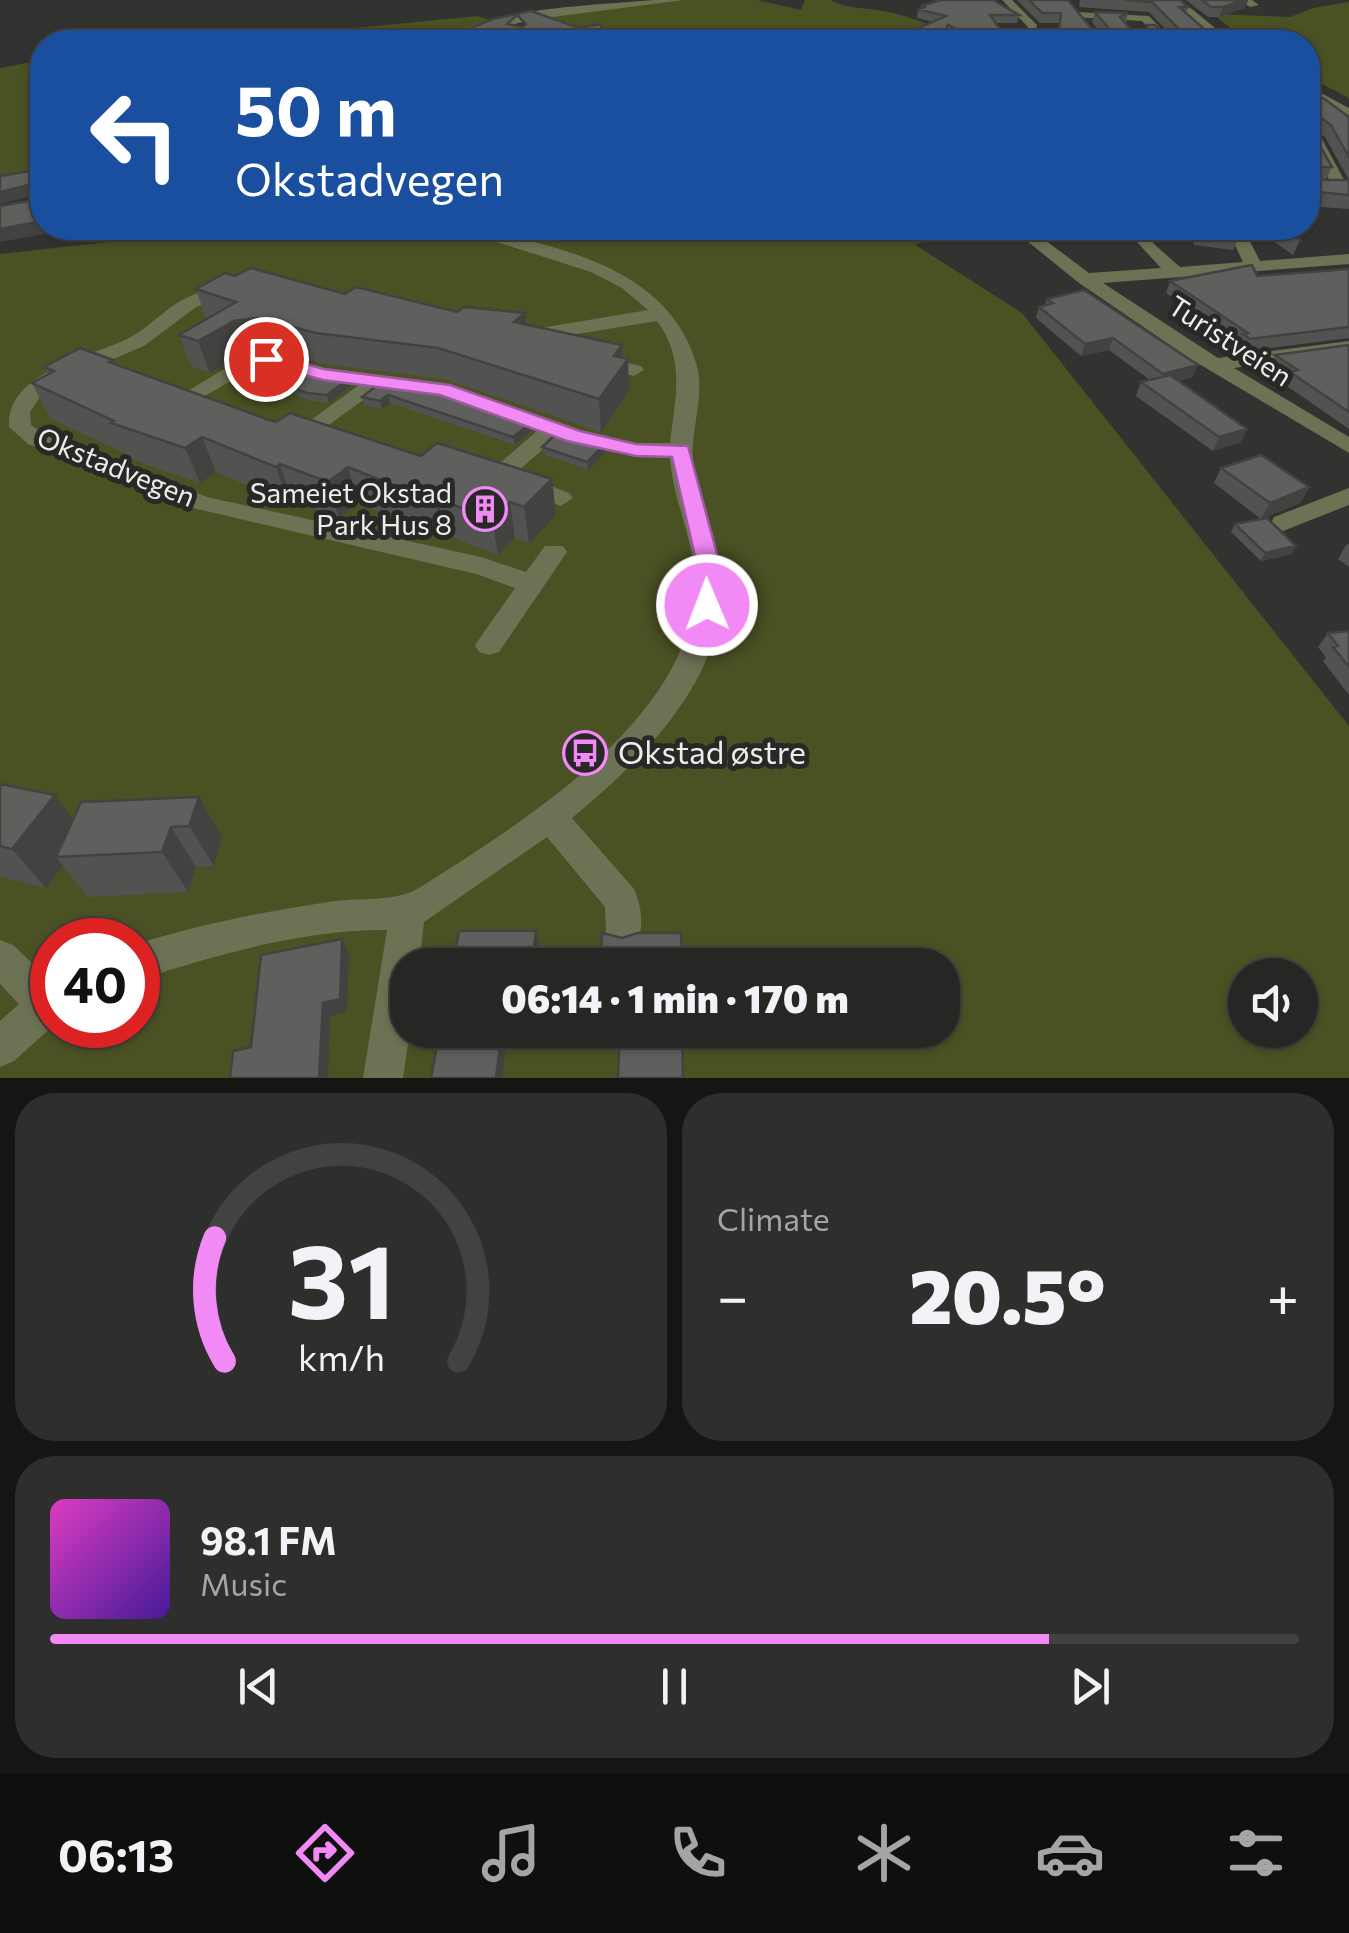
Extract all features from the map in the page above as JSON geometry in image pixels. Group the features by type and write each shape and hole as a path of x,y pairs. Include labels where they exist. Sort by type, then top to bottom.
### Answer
{"street":[{"path":"473,30 680,0"},
{"path":"1007,0 1032,30"},
{"path":"1175,0 1213,30"},
{"path":"1097,2 1064,3 1080,20 1128,22 1156,30"},
{"path":"1113,2 1128,22"},
{"path":"1320,96 1349,112"},
{"path":"1320,147 1342,190 1320,189"},
{"path":"1320,167 1330,168"},
{"path":"160,957 363,913 408,912 551,818 604,771 675,693 696,648 707,605 708,565 681,450 688,368 679,338 663,315 629,285 594,267 502,240"},
{"name":"Turistveien","path":"1034,240 1214,365 1349,446"},
{"path":"1145,240 1174,270"},
{"path":"1241,240 1253,264"},
{"name":"Turistveien","path":"1085,279 1349,259"},
{"name":"Okstadvegen","path":"256,288 205,296 137,342 52,378 32,393 19,412 20,428 36,439 201,503 481,566 532,584"},
{"path":"518,334 562,334 663,315"},
{"path":"562,334 571,350 586,358 634,370"},
{"path":"1214,365 1349,347"},
{"path":"211,411 185,400 253,360 266,359 323,374 443,389 553,428 636,450 681,450"},
{"path":"338,443 300,433 377,380"},
{"path":"553,428 492,471 562,498"},
{"path":"1283,523 1349,496"},
{"path":"489,645 554,552"},
{"path":"551,818 622,900 624,932"},
{"path":"383,1078 408,912"},
{"path":"0,958 30,986"},
{"path":"0,1047 30,1020"}],"green space":[{"path":"683,0 758,0 801,10 805,0 831,0 946,30 559,30 544,23 497,23 477,30 335,30 477,16 497,22"},
{"path":"1349,2 1349,98 1320,83 1320,30 1233,30 1213,14 1290,17 1313,8"},
{"path":"30,62 30,172 0,176 0,68"},
{"path":"127,240 935,240 914,244 1022,313 1349,726 1349,1078 0,1078 0,254"}],"building":[{"path":"941,0 993,0 1019,15 990,15 1001,30 959,30 948,25 945,30 914,30 946,16 918,9 926,7 921,6"},
{"path":"1029,0 1068,0 1093,30 1059,30 1061,13 1042,13"},
{"path":"1124,0 1180,0 1188,7 1179,7 1205,30 1180,30 1152,2"},
{"path":"1202,0 1243,0 1211,7"},
{"path":"531,11 579,28 601,24 601,30 465,30 493,19","holes":["517,15 526,24 507,24"]},
{"path":"1095,12 1128,13 1120,17 1132,30 1110,30"},
{"path":"1320,97 1349,117 1349,157 1331,125 1320,117"},
{"path":"1320,146 1332,167 1320,167"},
{"path":"30,171 30,184 0,192 0,176"},
{"path":"1320,180 1349,180 1349,195 1320,192"},
{"path":"30,201 30,223 0,229 0,206"},
{"path":"1252,265 1257,276 1349,269 1349,327 1250,339 1243,334 1248,333 1170,281"},
{"path":"251,268 345,294 356,287 457,312 464,307 525,313 514,322 622,345 614,356 628,359 599,399 438,348 316,333 257,318 234,321 198,341 179,335 236,302 196,289 225,273 235,276"},
{"path":"1084,290 1198,365 1163,374 1113,338 1085,344 1039,307 1053,303 1047,299"},
{"path":"1349,345 1349,412 1290,372 1298,370 1275,355"},
{"path":"80,348 276,422 290,413 421,456 437,443 552,479 524,507 510,502 492,519 438,499 435,502 348,467 328,482 280,464 276,467 202,437 185,448 111,423 114,421 32,383 54,371 44,367"},
{"path":"263,361 348,379 327,395 307,393 256,374 247,380 234,375"},
{"path":"1170,375 1247,429 1219,437 1141,382"},
{"path":"380,383 438,391 530,424 513,437 388,395 380,401 362,397"},
{"path":"557,433 604,445 587,462 542,447"},
{"path":"1261,455 1309,487 1270,503 1221,468"},
{"path":"1267,518 1296,546 1265,553 1235,524"},
{"path":"1349,631 1349,667 1333,647 1338,646 1328,633"},
{"path":"0,784 55,795 12,849 0,846"},
{"path":"199,797 189,826 171,827 162,852 56,857 81,802"},
{"path":"459,931 536,931 534,948 456,948"},
{"path":"602,933 622,938 638,933 681,933 681,948 602,948"},
{"path":"342,939 340,999 323,1003 319,1078 230,1078 233,1051 251,1047 261,955"},
{"path":"437,1048 500,1048 496,1078 431,1078"},
{"path":"619,1048 682,1048 683,1078 618,1078"}],"place":[{"name":"Sameiet Okstad Park Hus 8","path":"485,509"},
{"name":"Okstad østre","path":"585,753"}],"route":[{"path":"266,359 323,374 443,389 574,436 636,450 681,450 708,565 707,605"}]}
